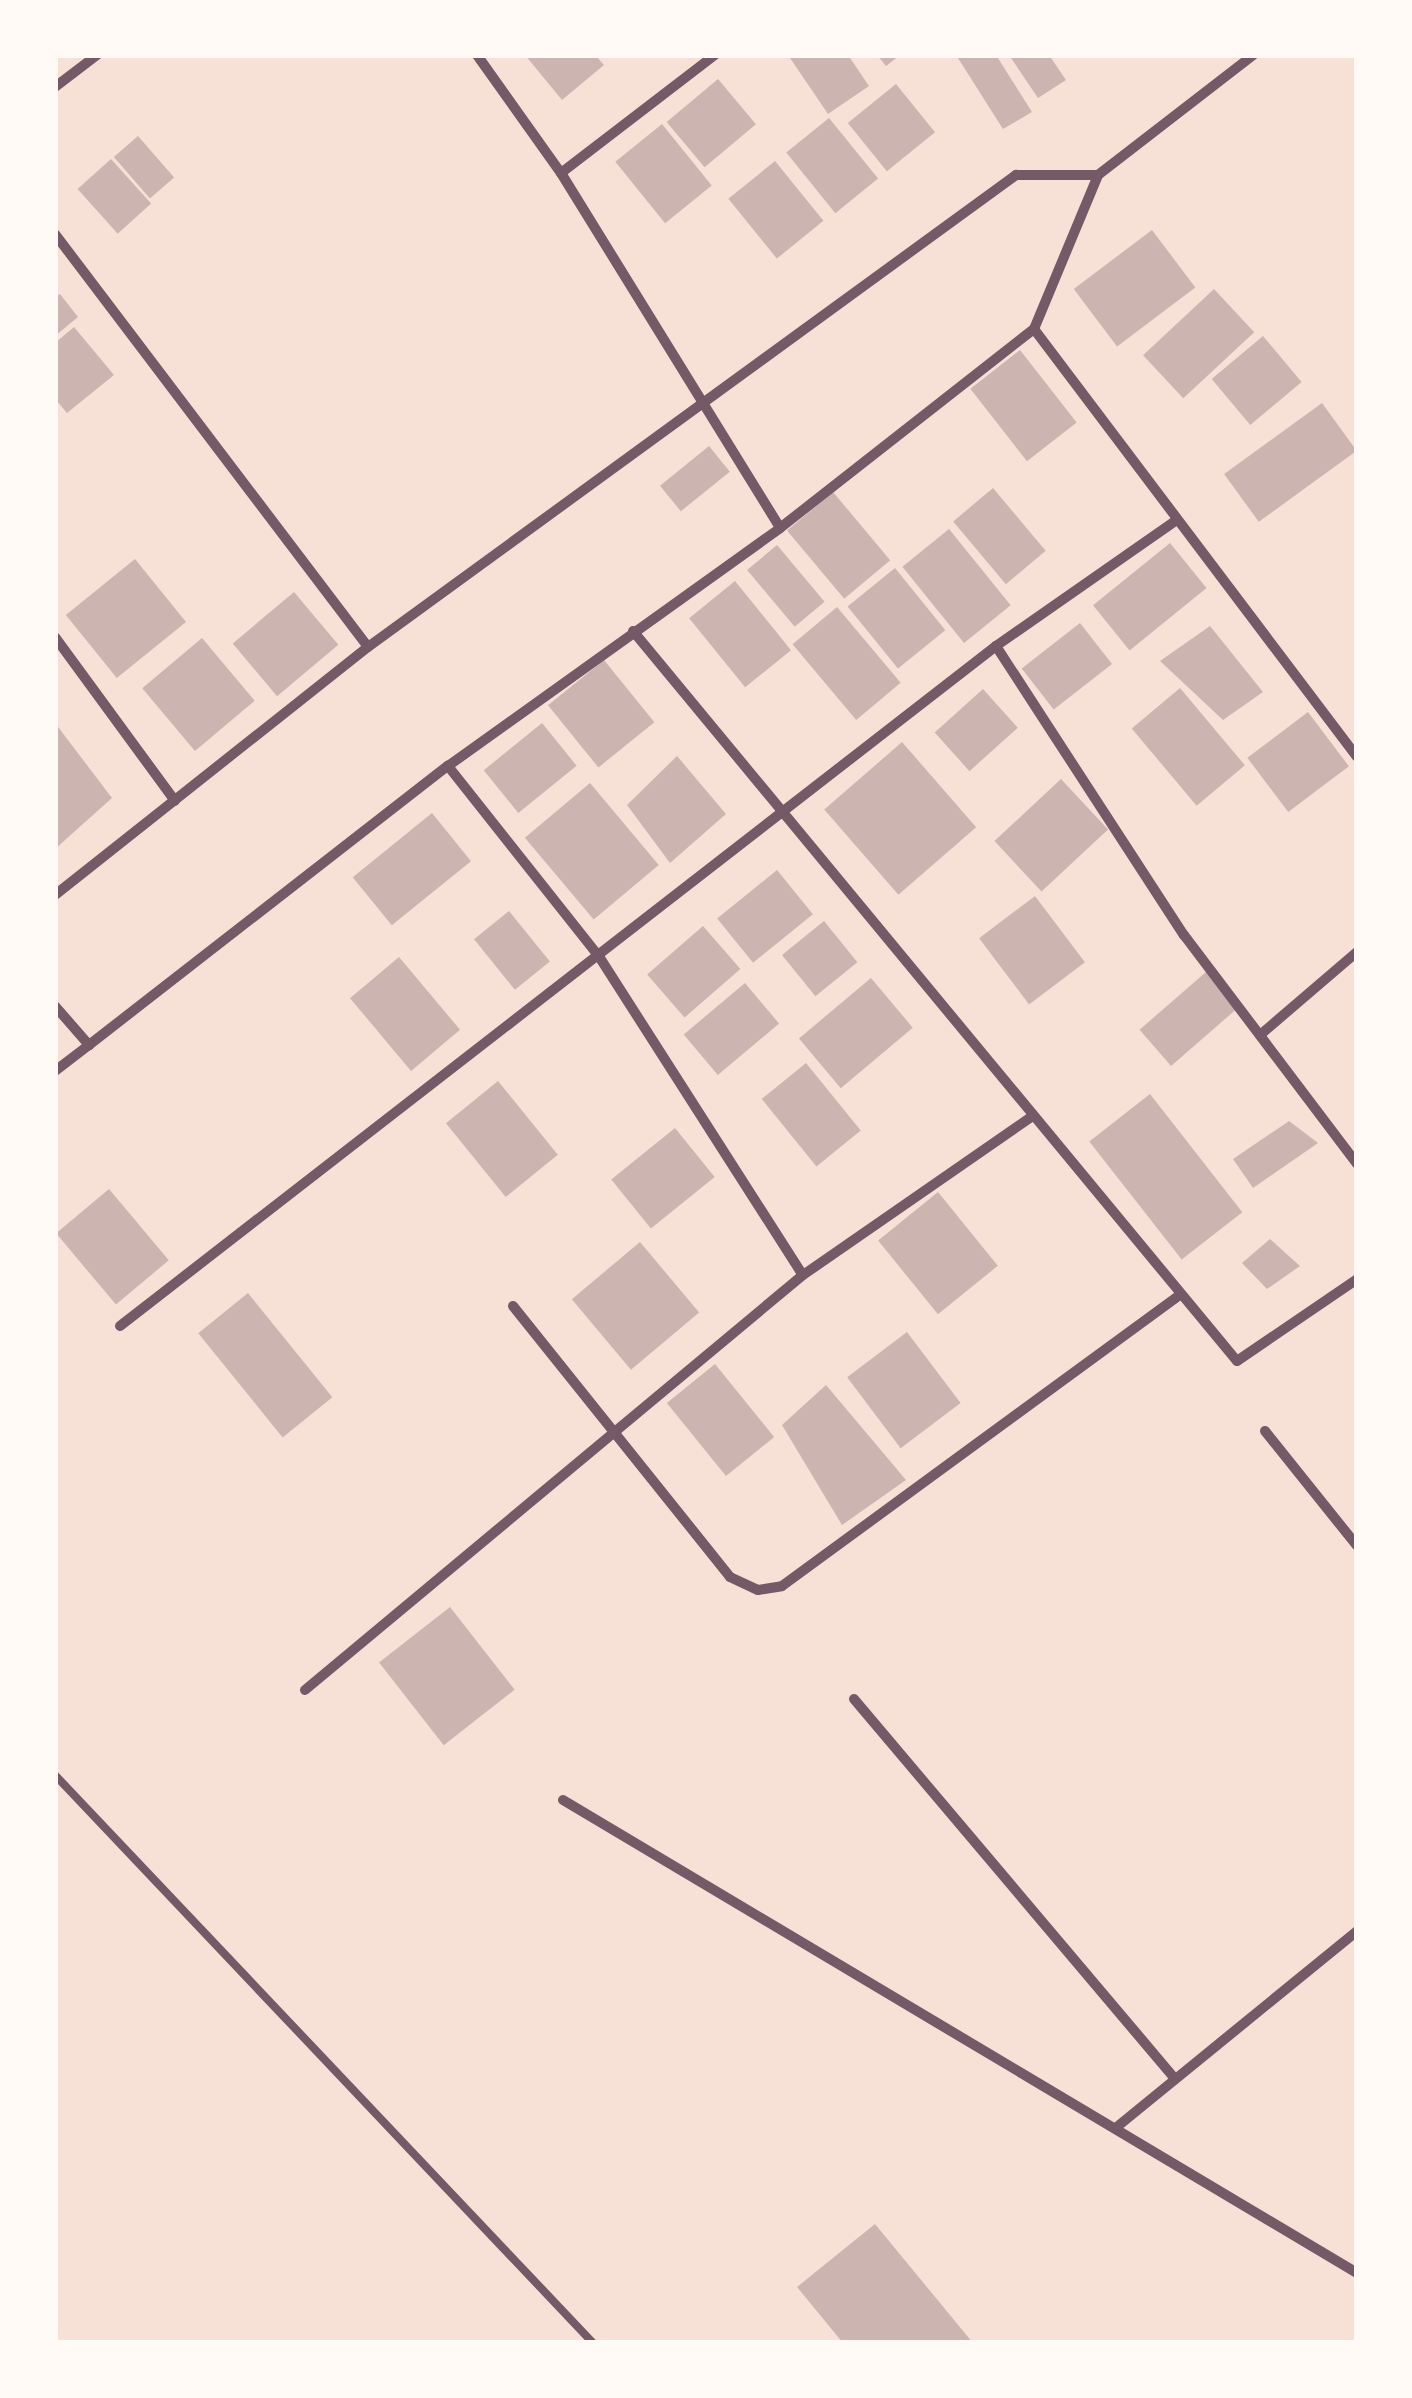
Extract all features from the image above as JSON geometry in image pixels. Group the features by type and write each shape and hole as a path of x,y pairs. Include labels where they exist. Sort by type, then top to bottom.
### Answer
{"street":[{"path":"55,87 97,55"},
{"path":"477,55 562,172 705,399 780,528"},
{"path":"562,172 715,55"},
{"path":"55,1071 448,766 780,528 1034,329 1098,175 1253,55"},
{"path":"55,895 368,647 1016,175 1098,175"},
{"path":"55,234 368,647"},
{"path":"1034,329 1174,522 1357,757"},
{"path":"120,1326 786,814 996,646 1174,522"},
{"path":"633,632 786,814 1030,1118 1237,1361 1357,1278"},
{"path":"55,637 174,801"},
{"path":"996,646 1184,935 1357,1164"},
{"path":"448,766 600,958 803,1275"},
{"path":"1260,1035 1357,952"},
{"path":"55,1006 88,1045"},
{"path":"305,1690 803,1275 1030,1118"},
{"path":"513,1306 611,1434 730,1577 758,1590 782,1586 1179,1295"},
{"path":"1265,1431 1357,1546"},
{"path":"854,1699 1174,2079"},
{"path":"563,1800 1118,2126 1357,2273"},
{"path":"1118,2126 1357,1931"}],"lane":[{"path":"55,1775 593,2343"}],"building":[{"path":"525,55 595,55 604,65 562,100"},
{"path":"788,55 848,55 869,86 828,114"},
{"path":"877,55 900,55 886,66"},
{"path":"956,55 996,55 1032,112 1003,129"},
{"path":"1009,55 1049,55 1066,80 1038,98"},
{"path":"718,79 756,124 705,167 667,122"},
{"path":"896,84 935,132 887,171 848,123"},
{"path":"829,118 878,179 835,213 786,153"},
{"path":"662,124 712,185 665,223 615,162"},
{"path":"138,136 174,178 150,199 114,157"},
{"path":"111,159 151,204 118,234 78,189"},
{"path":"775,161 823,221 777,259 728,199"},
{"path":"1152,230 1195,288 1117,346 1074,289"},
{"path":"1214,289 1254,332 1183,398 1143,355"},
{"path":"60,294 78,317 55,336 55,298"},
{"path":"74,327 114,375 67,413 55,399 55,343"},
{"path":"1263,336 1302,382 1250,425 1212,379"},
{"path":"1020,350 1077,422 1027,461 970,389"},
{"path":"1322,403 1357,451 1259,522 1224,474"},
{"path":"709,446 730,472 681,511 660,486"},
{"path":"993,488 1046,551 1006,584 953,521"},
{"path":"833,492 890,560 844,599 787,531"},
{"path":"949,529 1011,605 964,643 902,567"},
{"path":"1170,543 1207,588 1130,650 1093,605"},
{"path":"777,545 825,602 795,627 747,570"},
{"path":"135,559 186,622 117,678 66,615"},
{"path":"895,568 945,630 898,669 848,606"},
{"path":"735,581 791,650 745,687 689,618"},
{"path":"294,592 338,645 277,696 233,643"},
{"path":"837,607 901,683 856,720 793,644"},
{"path":"1080,623 1112,664 1054,710 1022,669"},
{"path":"1210,626 1263,692 1223,720 1160,661"},
{"path":"202,638 255,701 195,751 142,688"},
{"path":"604,660 654,722 598,767 548,705"},
{"path":"1180,688 1245,765 1197,806 1132,728"},
{"path":"983,689 1018,728 969,771 935,732"},
{"path":"1308,712 1349,766 1288,812 1247,758"},
{"path":"55,723 112,798 55,849"},
{"path":"542,723 577,766 518,813 484,770"},
{"path":"902,742 976,827 898,895 824,810"},
{"path":"677,756 726,814 670,863 627,805"},
{"path":"1061,779 1108,829 1042,892 994,841"},
{"path":"590,783 659,865 594,920 525,838"},
{"path":"432,813 471,861 392,925 353,877"},
{"path":"777,870 813,914 753,963 717,918"},
{"path":"1035,896 1085,962 1029,1004 979,938"},
{"path":"509,911 550,962 515,990 474,939"},
{"path":"824,921 857,962 815,996 782,955"},
{"path":"703,926 740,969 685,1018 647,975"},
{"path":"399,957 460,1030 411,1071 350,998"},
{"path":"1206,972 1237,1008 1171,1066 1140,1030"},
{"path":"871,978 913,1028 841,1088 799,1038"},
{"path":"745,983 779,1024 718,1075 684,1034"},
{"path":"806,1063 861,1131 816,1166 762,1099"},
{"path":"498,1081 558,1155 506,1197 446,1123"},
{"path":"1150,1094 1242,1212 1182,1260 1089,1141"},
{"path":"1289,1121 1318,1143 1253,1188 1233,1159"},
{"path":"675,1128 715,1177 651,1229 611,1180"},
{"path":"109,1189 169,1260 116,1305 56,1233"},
{"path":"938,1192 998,1266 938,1314 878,1240"},
{"path":"1270,1239 1300,1266 1267,1289 1242,1263"},
{"path":"640,1242 699,1312 631,1370 572,1299"},
{"path":"248,1293 332,1397 283,1437 198,1333"},
{"path":"907,1332 961,1403 901,1448 847,1377"},
{"path":"715,1364 774,1437 726,1476 667,1403"},
{"path":"826,1385 906,1480 842,1525 782,1425"},
{"path":"450,1607 515,1690 444,1745 379,1662"},
{"path":"875,2224 973,2343 843,2343 797,2287"}]}
